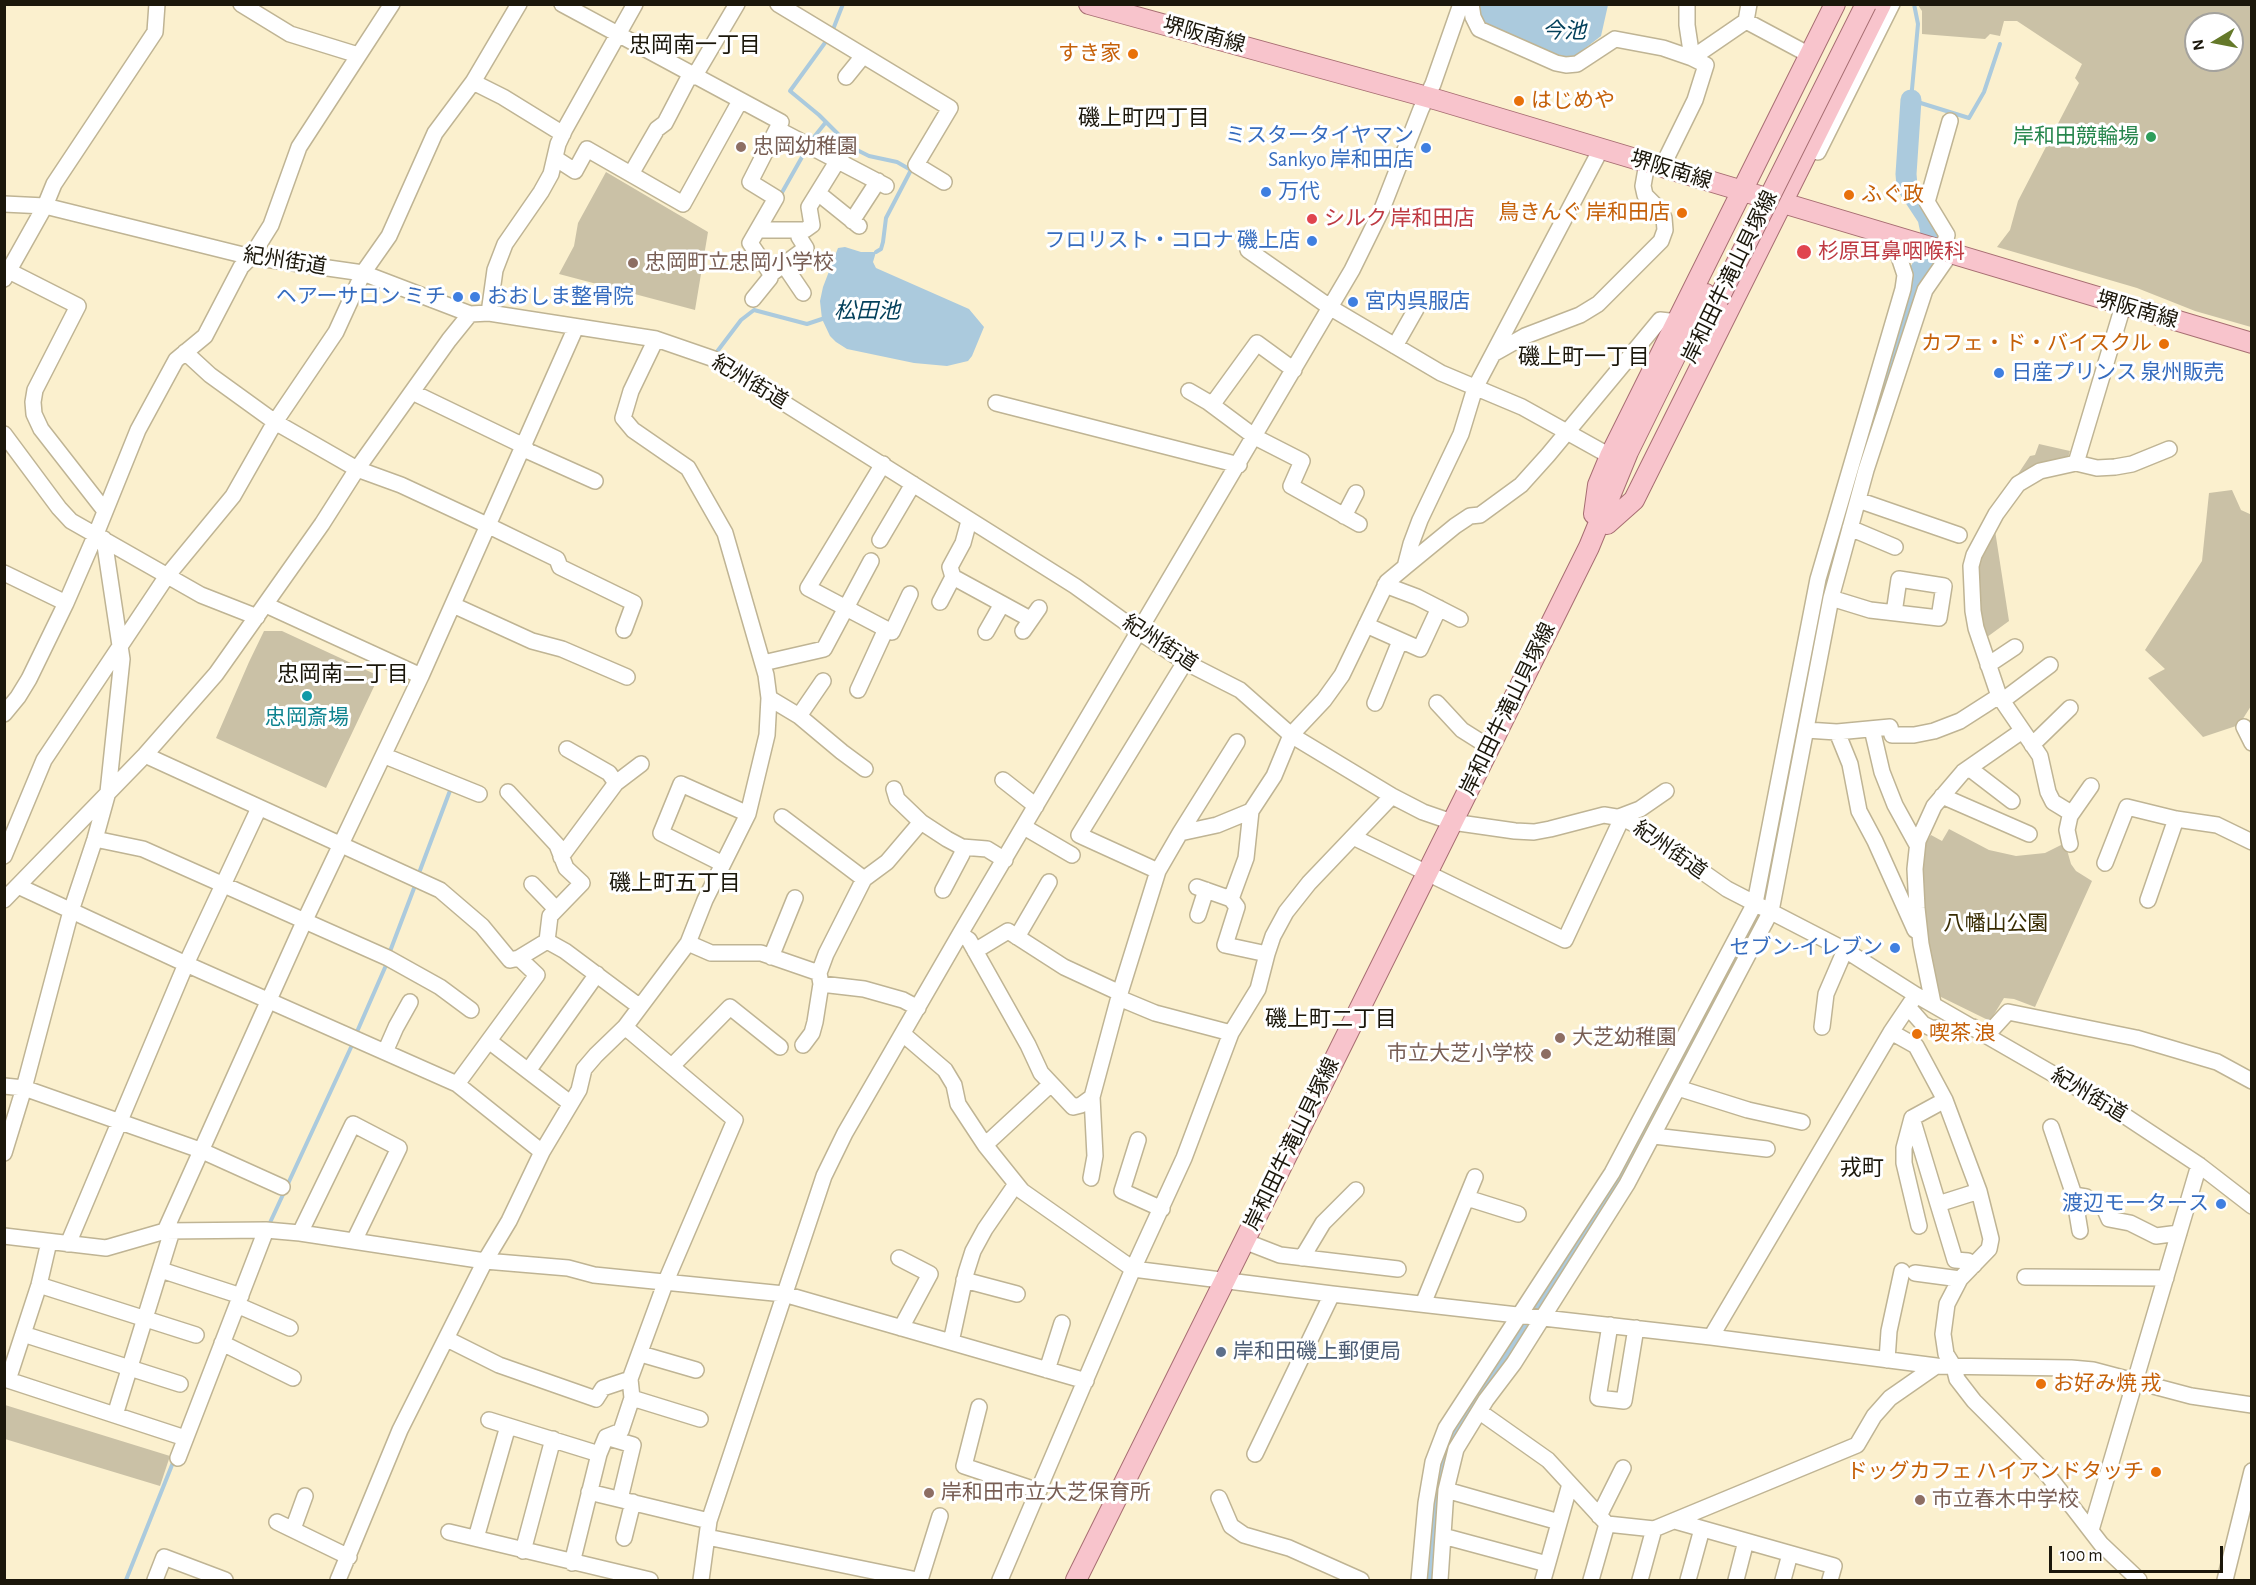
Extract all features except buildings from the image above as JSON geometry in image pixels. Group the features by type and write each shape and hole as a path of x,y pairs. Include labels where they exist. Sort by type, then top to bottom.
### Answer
{"main road":[{"name":"堺阪南線","path":"1089,4 1426,97 2252,343"},
{"path":"1589,547 1598,485 1610,456 1835,4"},
{"name":"岸和田牛滝山貝塚線","path":"1589,547 1606,524 1851,4"},
{"name":"岸和田牛滝山貝塚線","path":"1076,1581 1589,547 1628,452 1866,4"},
{"path":"1606,524 1634,500 1881,4"}],"street":[{"path":"105,511 41,429 34,414 35,390 78,306 7,275 45,206 54,184 156,32 157,4"},
{"path":"241,4 290,34 358,55"},
{"path":"4,714 29,679 100,536 105,511 138,430 176,360 206,336 241,267 251,257 271,225 299,147 392,4"},
{"path":"4,856 44,760 167,576 233,496 275,422 336,332 363,273 389,236 435,133 473,82 519,4"},
{"path":"562,4 780,123 750,182 776,198 750,243 771,274"},
{"path":"489,313 495,270 505,244 542,192 551,174 563,134 635,4"},
{"path":"631,174 657,129 665,123 737,4"},
{"path":"778,4 801,10 863,56 950,108 916,165 944,182"},
{"path":"701,1581 709,1521 824,1176 845,1133 960,934 1331,308 1382,209 1433,84 1461,4"},
{"path":"1471,4 1473,17 1479,29 1556,63 1577,64 1615,39 1663,48 1706,65 1695,100 1643,186 1645,195 1660,210 1664,218 1665,230 1661,241 1598,304 1580,315 1525,336 1493,354"},
{"path":"1688,4 1687,26 1692,58"},
{"path":"1692,58 1746,21 1749,4"},
{"path":"1742,191 1743,172 1828,4"},
{"path":"1783,203 1799,189 1892,4"},
{"path":"1746,21 1804,52"},
{"path":"846,77 863,56"},
{"path":"473,82 503,97 563,134"},
{"path":"555,158 575,171 587,149 683,204 740,101"},
{"path":"1441,1580 1446,1490 1456,1449 1480,1412 1531,1316 1762,907 1818,579 1925,290 1943,252 1947,235 1928,202 1929,172 1944,126"},
{"path":"777,129 840,156 882,184 856,224 818,193"},
{"path":"1405,567 1416,528 1461,434 1475,388 1601,149"},
{"path":"759,230 805,230 812,225 809,207 840,156"},
{"name":"紀州街道","path":"4,204 45,206 251,257 363,273 470,314 489,313 656,339 714,359 1075,586 1185,662 1240,690 1291,735 1392,796 1423,812 1452,822 1515,831 1534,832 1604,815 1621,817 1636,825 1727,889 1845,950 1912,1001 1933,1003 2119,1112 2199,1165 2252,1206"},
{"path":"753,299 771,274 806,248 799,237 799,230"},
{"path":"1419,1581 1426,1503 1433,1462 1446,1428 1628,1184 1678,1088 1762,907 1806,730 1831,598 1858,500 1859,468 1903,289 1905,274 1898,254 1905,240"},
{"path":"1248,250 1331,308 1441,373 1522,407 1610,456"},
{"path":"784,265 803,293"},
{"path":"2076,463 2123,306"},
{"path":"1395,346 1416,309"},
{"path":"4,900 145,755 216,674 322,524 357,469 470,314"},
{"path":"1231,899 1246,858 1251,812 1274,776 1291,735 1324,700 1342,675 1385,585 1455,526 1470,516 1480,515 1521,485 1660,320 1678,322"},
{"path":"115,1415 161,1270 168,1231 200,1150 341,843 385,756 576,327"},
{"path":"338,1581 400,1430 485,1261 509,1221 542,1152 579,1089 584,1069 625,1027 688,943 705,900 748,814 767,735 769,698 763,663 725,533 688,468 633,430 623,418 631,391 656,339"},
{"path":"1212,405 1257,343 1294,370"},
{"path":"184,352 210,375 275,422 357,469 401,485 487,525 556,559 560,567 634,603 624,630"},
{"path":"1188,391 1212,405 1255,437 1302,461 1287,491 1359,524"},
{"path":"412,393 524,446 528,451 595,481"},
{"path":"996,403 1239,465"},
{"path":"4,434 71,521 201,595 262,611 421,676"},
{"path":"2071,813 2053,802 2046,786 2040,756 2000,698 1976,628 1971,566 1974,555 1996,514 2018,484 2040,471 2076,463 2097,468 2115,467 2132,464 2169,449"},
{"path":"883,464 808,588 892,632 910,594"},
{"path":"880,540 913,484"},
{"path":"1344,516 1356,493"},
{"path":"1858,500 1959,535"},
{"path":"940,602 953,577 950,567 963,543 969,521"},
{"path":"1850,528 1895,548"},
{"path":"4,1153 24,1088 71,911 108,792 122,660 100,536"},
{"path":"763,663 824,650 870,561"},
{"path":"4,573 66,603"},
{"path":"953,577 1031,619"},
{"path":"1385,585 1460,619"},
{"path":"1831,598 1870,610 1894,613"},
{"path":"986,632 1002,604"},
{"path":"453,605 532,641 562,649 627,677"},
{"path":"1366,625 1420,649 1439,608"},
{"path":"858,690 886,629"},
{"path":"1375,703 1400,641"},
{"path":"1988,665 2014,647"},
{"path":"1158,871 1079,835 1185,662"},
{"path":"1806,730 1837,732 1890,727 1892,735 1914,735 1934,731 1960,721 2050,665"},
{"path":"799,716 823,681"},
{"path":"769,698 799,716 865,769"},
{"path":"1437,703 1462,730 1489,747"},
{"path":"2032,745 2070,708"},
{"path":"2244,727 2252,743"},
{"path":"1872,729 1882,772 1895,805 1917,845"},
{"path":"1933,1003 1921,944 1915,869 1917,845 1934,806 1942,796 1969,768 2022,731"},
{"path":"1837,732 1850,764 1859,811 1921,944"},
{"path":"1091,1178 1095,1156 1092,1097 1158,871 1237,742"},
{"path":"567,749 609,773 615,783"},
{"path":"145,755 440,890 482,926 510,960 519,958 548,941"},
{"path":"385,756 479,794"},
{"path":"561,857 615,783 641,764"},
{"path":"1969,768 2012,801"},
{"path":"1003,780 1036,806"},
{"path":"723,864 661,833 681,784 748,814"},
{"path":"2070,844 2067,830 2071,813 2091,786"},
{"path":"894,789 897,799 921,822 962,847 987,849 1005,860"},
{"path":"1353,837 1565,940 1621,817 1640,809 1666,791"},
{"path":"508,792 557,845 566,868 582,883 550,916 548,941"},
{"path":"1000,1581 1133,1269 1184,1158 1231,1033 1258,989 1267,954 1286,912 1309,883 1392,796"},
{"path":"1942,796 2030,834"},
{"path":"2105,863 2127,807 2176,819 2217,825 2252,842"},
{"path":"68,1244 186,964 259,808"},
{"path":"1180,832 1217,825 1251,812"},
{"path":"782,817 864,879"},
{"path":"2148,900 2176,819"},
{"path":"803,1045 812,1033 815,1022 820,979 826,954 864,879 887,862 921,822"},
{"path":"1024,827 1072,855"},
{"path":"95,839 143,849 387,958 440,987 471,1010"},
{"path":"943,890 962,854 962,847"},
{"path":"1017,937 1048,882"},
{"path":"532,884 556,909"},
{"path":"18,886 186,964 457,1084 542,1152"},
{"path":"1198,915 1202,888 1231,899 1237,907 1225,945 1267,954"},
{"path":"771,957 795,898"},
{"path":"975,951 1008,932 1064,967 1155,1013 1231,1033"},
{"path":"960,934 969,940 1028,1045 1041,1073 1073,1107 1081,1105 1092,1097"},
{"path":"548,941 640,1007"},
{"path":"688,943 711,953 752,952 771,957 820,979 864,988 903,1000 918,1008"},
{"path":"1821,1027 1826,994 1845,950"},
{"path":"457,1084 537,975 519,958"},
{"path":"528,1071 597,974"},
{"path":"1912,1001 1923,1024 1931,1028 1973,1027"},
{"path":"1711,1337 1732,1297 1891,1032 1912,1001"},
{"path":"385,1052 410,1002"},
{"path":"672,1066 730,1006 780,1047"},
{"path":"1987,1035 2008,1012 2136,1038 2217,1062 2252,1081"},
{"path":"572,1563 599,1454 606,1437 621,1431 632,1398 630,1380 666,1281 735,1119 625,1027"},
{"path":"1891,1032 1916,1046 1945,1100 1979,1191 1991,1239 1989,1249 1960,1279 1947,1304 1944,1334 1946,1354 1954,1367 1957,1379 1974,1401 2047,1474 2101,1544 2139,1581"},
{"path":"903,1034 945,1070 954,1085 958,1104 1016,1184 1039,1204 1133,1269 1711,1337 1936,1366 2093,1370 2191,1396 2252,1405"},
{"path":"489,1041 570,1103"},
{"path":"986,1145 1051,1084"},
{"path":"4,1086 24,1088 200,1150 282,1187"},
{"path":"1678,1088 1748,1110 1802,1122"},
{"path":"1919,1226 1904,1163 1904,1148 1912,1118 1945,1100"},
{"path":"1912,1118 1955,1260 1968,1261 1974,1265"},
{"path":"300,1233 353,1124 399,1148 354,1241"},
{"path":"2051,1126 2074,1195 2080,1232"},
{"path":"1654,1136 1767,1149"},
{"path":"1138,1140 1122,1191 1162,1209"},
{"path":"2091,1530 2199,1165"},
{"path":"1423,1304 1475,1177"},
{"path":"951,1342 964,1280 973,1251 1016,1184"},
{"path":"1302,1258 1323,1223 1356,1190"},
{"path":"1938,1204 1979,1191"},
{"path":"2074,1195 2086,1197 2093,1203 2102,1203 2109,1219 2130,1223 2156,1236 2179,1233"},
{"path":"1467,1198 1518,1214"},
{"path":"177,1458 266,1230"},
{"path":"4,1236 106,1248 168,1231 266,1230 485,1261 568,1268 594,1275 784,1294 1086,1381"},
{"path":"1244,1241 1280,1255 1398,1269"},
{"path":"49,1242 39,1285 8,1380 185,1438"},
{"path":"899,1258 930,1274 901,1328"},
{"path":"161,1270 239,1300 290,1328"},
{"path":"1887,1360 1889,1331 1908,1272 1960,1279"},
{"path":"2025,1277 2166,1278"},
{"path":"964,1280 1017,1294"},
{"path":"39,1285 196,1335"},
{"path":"1256,1454 1332,1294"},
{"path":"1047,1370 1062,1323"},
{"path":"1610,1325 1598,1398 1624,1401 1636,1328"},
{"path":"23,1334 180,1384"},
{"path":"447,1339 499,1365 596,1399 603,1388 630,1380"},
{"path":"222,1343 293,1377"},
{"path":"641,1354 696,1370"},
{"path":"1480,1412 1548,1460 1603,1520 1654,1529 1857,1445 1874,1416 1890,1398 1936,1366"},
{"path":"632,1398 700,1419"},
{"path":"979,1407 964,1466 1039,1491"},
{"path":"489,1420 599,1454"},
{"path":"476,1538 508,1426"},
{"path":"606,1437 633,1445 624,1538"},
{"path":"523,1551 553,1439"},
{"path":"1591,1581 1603,1520 1623,1468"},
{"path":"2225,1581 2250,1481"},
{"path":"1543,1581 1570,1484"},
{"path":"1446,1490 1559,1522"},
{"path":"589,1492 709,1521"},
{"path":"293,1529 305,1496"},
{"path":"1219,1498 1231,1526 1245,1535 1289,1548 1329,1573 1361,1581"},
{"path":"707,1537 919,1581 940,1516"},
{"path":"1675,1521 1834,1566 1830,1581"},
{"path":"277,1522 349,1557"},
{"path":"1640,1581 1654,1529"},
{"path":"1688,1581 1702,1529"},
{"path":"448,1532 651,1581"},
{"path":"1443,1536 1547,1564"},
{"path":"1736,1581 1746,1541"},
{"path":"1783,1581 1790,1554"},
{"path":"156,1581 164,1557 225,1581"}],"green space":[{"name":"岸和田競輪場","path":"1918,5 2251,5 2251,327 2195,311 2137,288 1997,247 2010,230 2018,201 2079,83 2075,78 2082,64 2017,21 2004,21 2000,36 1990,34 1985,39 1922,34 1922,11"},
{"path":"606,172 708,232 695,310 559,274 574,246 578,223"},
{"path":"2039,444 2070,451 2063,473 2024,483 2016,477 2030,456 2035,455"},
{"path":"2232,490 2241,510 2252,515 2251,706 2239,725 2203,737 2148,678 2165,669 2145,650 2202,561 2209,493"},
{"path":"1994,524 2009,621 1983,640 1978,628 1977,555"},
{"path":"264,631 282,631 379,676 326,788 216,738"},
{"name":"八幡山公園","path":"1949,829 1989,850 2016,856 2045,853 2065,843 2071,864 2076,871 2092,881 2035,1007 2014,999 2004,998 1990,1021 1939,996 1925,928 1916,899 1924,845 1931,835 1942,841"},
{"path":"5,1405 170,1456 160,1486 5,1439"}],"water":[{"name":"今池","path":"1477,5 1608,5 1601,36 1570,60 1562,59 1482,22"},
{"name":"松田池","path":"845,247 861,252 876,252 873,262 876,268 969,309 984,327 968,361 947,366 914,363 847,349 836,342 830,336 822,319 820,301 838,248"}],"waterway":[{"path":"832,32 843,4"},
{"path":"1914,4 1918,24 1911,100 1969,118 1984,92 2000,44"},
{"path":"827,40 790,91 819,115 851,147 869,156 897,162 911,170 886,218 881,249 876,252"},
{"path":"1861,459 1915,280 1923,266 1931,232 1928,218 1907,186 1911,100"},
{"path":"810,142 826,122"},
{"path":"780,196 806,150"},
{"path":"713,352 716,353 741,320 754,310 807,324 822,319"},
{"path":"1781,822 1825,581"},
{"path":"419,873 451,788"},
{"path":"389,954 416,883"},
{"path":"1427,1580 1434,1502 1441,1465 1457,1432 1560,1276 1633,1152 1761,914 1768,888"},
{"path":"356,1034 387,963"},
{"path":"268,1227 353,1043"},
{"path":"126,1580 174,1460"}],"place":[{"name":"すき家","path":"1133,54"},
{"name":"はじめや","path":"1519,101"},
{"name":"岸和田競輪場","path":"2151,137"},
{"name":"忠岡幼稚園","path":"741,147"},
{"name":"ミスタータイヤマン Sankyo 岸和田店","path":"1426,148"},
{"name":"万代","path":"1266,192"},
{"name":"ふぐ政","path":"1849,195"},
{"name":"鳥きんぐ 岸和田店","path":"1682,213"},
{"name":"シルク 岸和田店","path":"1312,219"},
{"name":"フロリスト・コロナ 磯上店","path":"1312,241"},
{"name":"杉原耳鼻咽喉科","path":"1804,252"},
{"name":"忠岡町立忠岡小学校","path":"633,263"},
{"name":"ヘアーサロン ミチ","path":"458,297"},
{"name":"おおしま整骨院","path":"475,297"},
{"name":"宮内呉服店","path":"1353,302"},
{"name":"カフェ・ド・バイスクル","path":"2164,344"},
{"name":"日産プリンス 泉州販売","path":"1999,373"},
{"name":"忠岡斎場","path":"307,696"},
{"name":"セブン-イレブン","path":"1895,948"},
{"name":"喫茶 浪","path":"1917,1034"},
{"name":"大芝幼稚園","path":"1560,1038"},
{"name":"市立大芝小学校","path":"1546,1054"},
{"name":"渡辺モータース","path":"2221,1204"},
{"name":"岸和田磯上郵便局","path":"1221,1352"},
{"name":"お好み焼 戎","path":"2041,1384"},
{"name":"ドッグカフェ ハイアンドタッチ","path":"2156,1472"},
{"name":"岸和田市立大芝保育所","path":"929,1493"},
{"name":"市立春木中学校","path":"1920,1500"}],"district":[{"name":"忠岡南一丁目","path":"695,45"},
{"name":"磯上町四丁目","path":"1144,118"},
{"name":"磯上町一丁目","path":"1584,357"},
{"name":"忠岡南二丁目","path":"343,674"},
{"name":"磯上町五丁目","path":"675,883"},
{"name":"磯上町二丁目","path":"1331,1019"},
{"name":"戎町","path":"1862,1168"}]}
